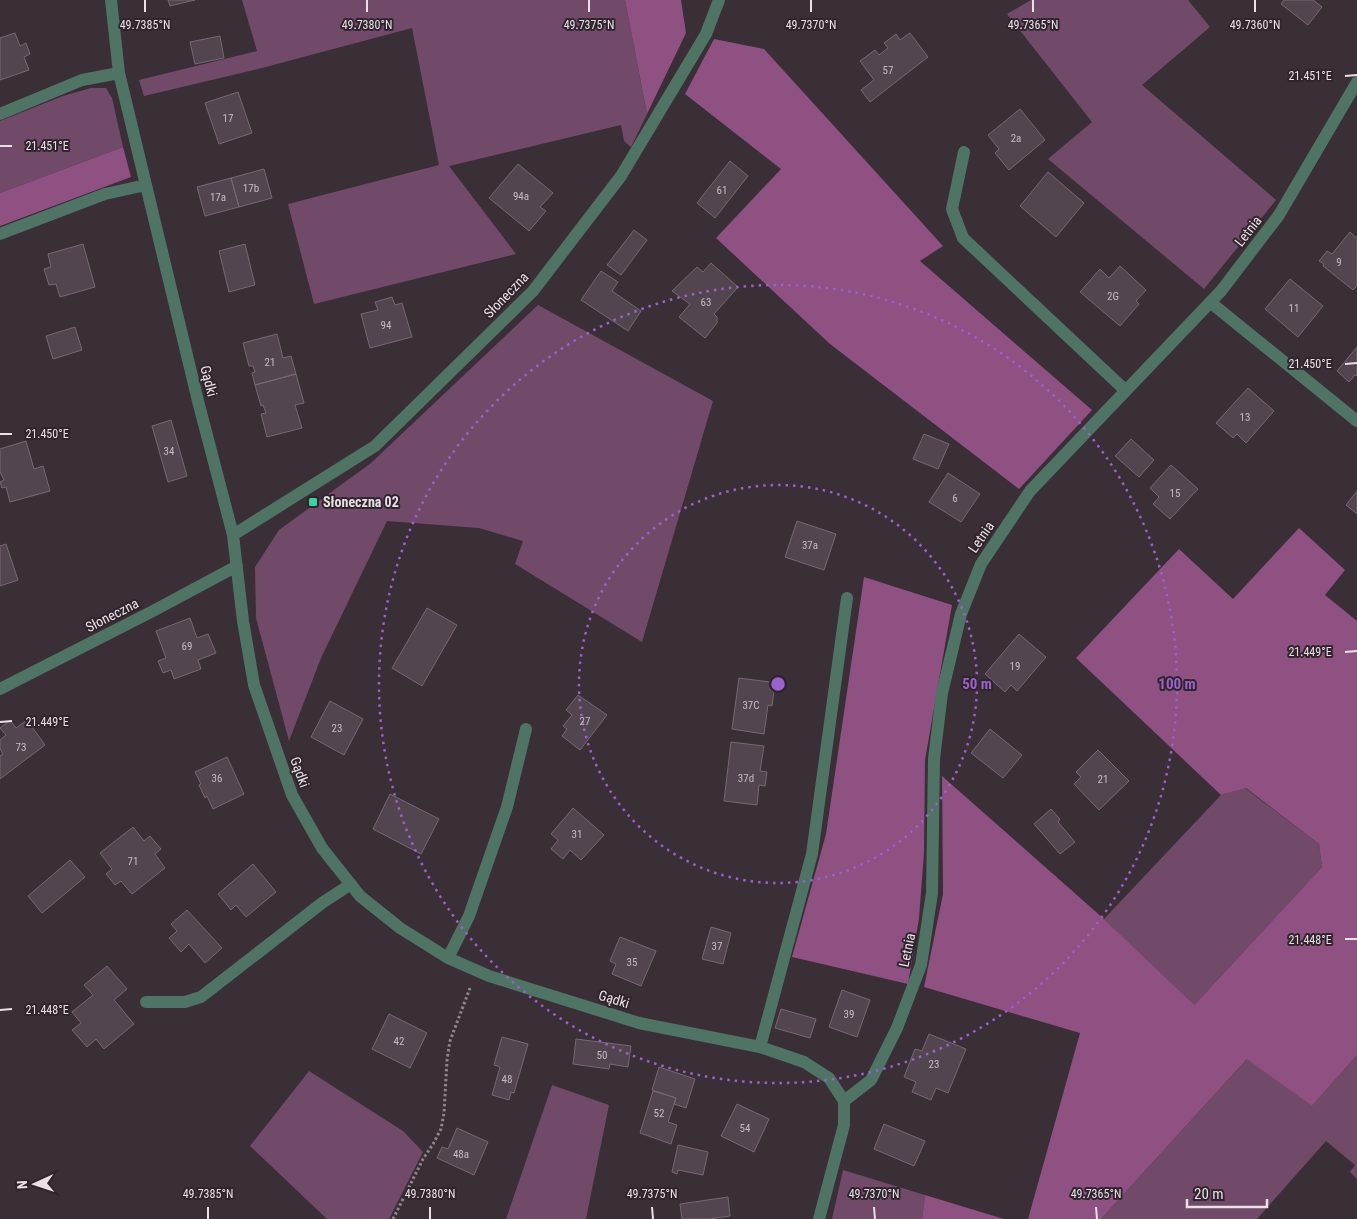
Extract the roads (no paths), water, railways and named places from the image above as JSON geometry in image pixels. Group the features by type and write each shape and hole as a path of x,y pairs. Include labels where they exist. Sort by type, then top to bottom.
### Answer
{"street":[{"name":"Gądki","path":"111,0 119,73 198,401 233,535 243,621 254,684 292,795 322,848 360,896 400,928 448,958 489,976 639,1023 760,1047 804,1062 828,1078 844,1101"},
{"name":"Słoneczna","path":"233,535 375,446 533,291 621,176 706,34 720,0"},
{"path":"0,114 82,80 119,73"},
{"name":"Letnia","path":"844,1101 871,1080 897,1028 921,965 932,893 934,760 942,693 960,614 981,564 1030,491 1221,290 1279,215 1357,82"},
{"path":"964,152 952,209 963,238 1125,390"},
{"path":"0,234 106,194 146,185"},
{"path":"1210,302 1357,421"},
{"name":"Słoneczna","path":"2,683 153,611 237,566"},
{"path":"760,1047 812,854 847,598"},
{"path":"448,958 469,916 508,806 526,729"},
{"path":"146,1002 185,1002 201,997 322,903 351,884"},
{"path":"819,1219 844,1125 844,1101"}],"place":[{"name":"Słoneczna 02","path":"313,502"}]}
